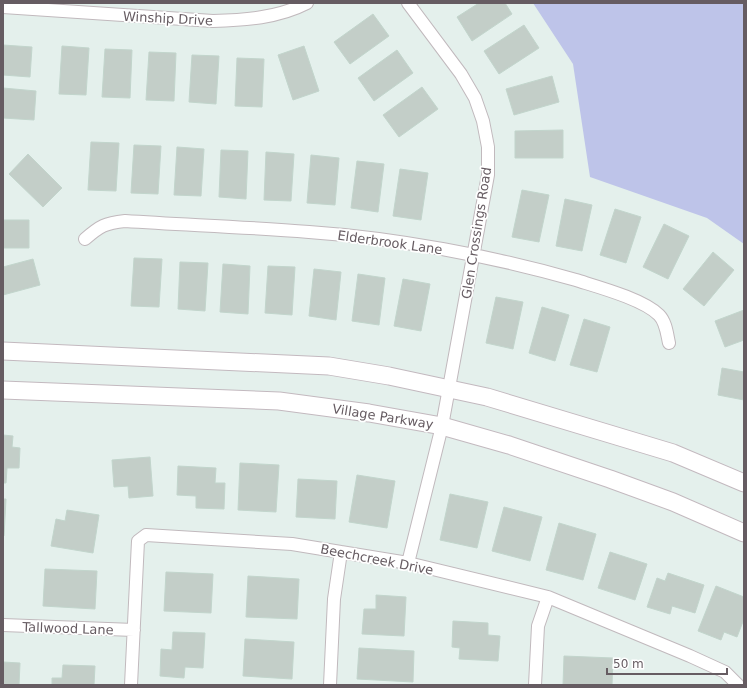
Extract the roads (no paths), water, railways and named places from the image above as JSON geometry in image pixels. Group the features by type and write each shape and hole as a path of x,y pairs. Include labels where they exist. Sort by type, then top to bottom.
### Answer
{"main road":[{"path":"3,351 329,366 389,376 487,397 673,453 744,483"},
{"name":"Village Parkway","path":"3,390 279,401 369,413 442,426 509,445 610,479 673,502 744,532"}],"street":[{"name":"Winship Drive","path":"3,7 213,21 241,20 272,15 307,3"},
{"name":"Glen Crossings Road","path":"408,3 461,74 475,98 483,121 488,147 488,175 442,426 408,563"},
{"name":"Elderbrook Lane","path":"84,239 100,226 111,222 125,221 310,232 399,243 473,255 590,284 648,306 660,316 665,326 669,343"},
{"name":"Beechcreek Drive","path":"131,685 138,541 146,535 292,544 408,563 548,597 725,672 738,685"},
{"path":"330,685 334,599 341,552"},
{"path":"535,685 538,626 548,597"},
{"name":"Tallwood Lane","path":"3,625 134,630"}]}
